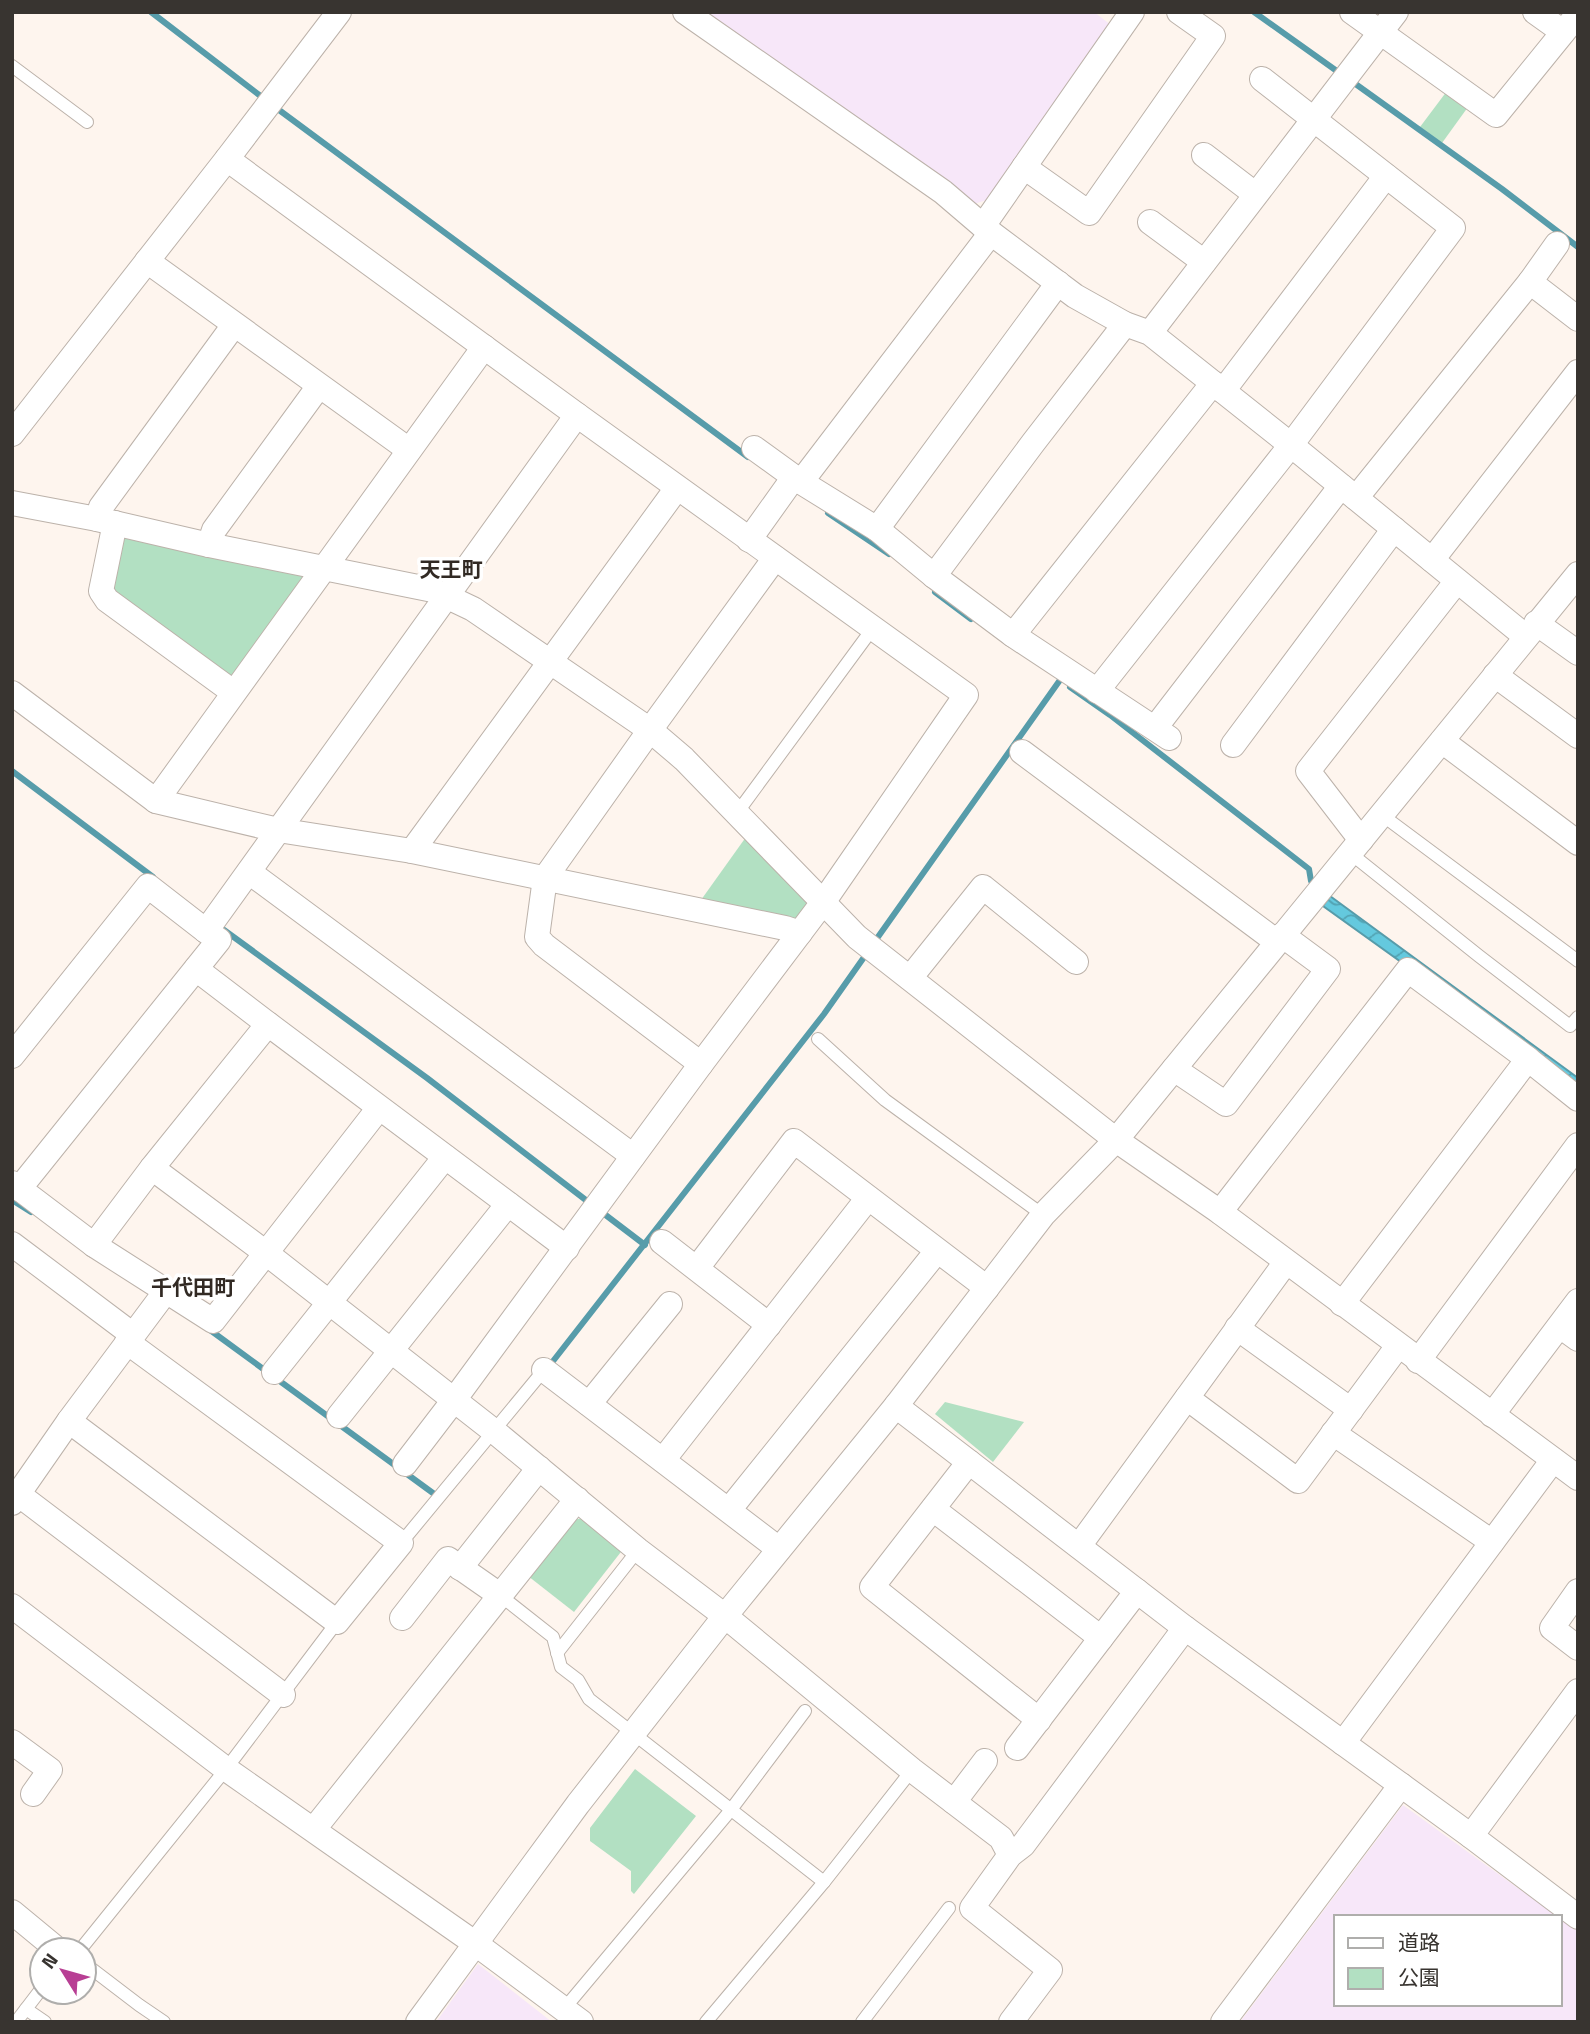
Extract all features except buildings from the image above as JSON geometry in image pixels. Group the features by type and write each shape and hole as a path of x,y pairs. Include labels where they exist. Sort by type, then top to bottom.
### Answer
{"street":[{"path":"12,434 339,12"},
{"path":"685,12 943,192 987,230 1075,296 1125,324 1150,333 1457,581 1531,629 1578,653"},
{"path":"749,540 987,230 1024,167 1132,12"},
{"path":"1024,167 1089,213 1213,36 1180,12"},
{"path":"1352,12 1496,115 1571,23 1535,12"},
{"path":"1150,333 1396,12"},
{"path":"1097,691 1291,445 1452,228 1262,79"},
{"path":"1204,155 1255,194"},
{"path":"227,159 677,488 966,695 824,901 405,1464"},
{"path":"1013,635 1218,387 1386,176"},
{"path":"1150,222 1204,262"},
{"path":"754,448 877,529 1013,635 1162,733 1348,492 1530,282 1557,244"},
{"path":"146,261 409,450"},
{"path":"1530,282 1578,319"},
{"path":"877,529 1058,283"},
{"path":"934,576 1125,324"},
{"path":"233,692 107,600 101,591 106,521 101,507 234,325"},
{"path":"156,801 484,347"},
{"path":"1432,560 1578,372"},
{"path":"209,545 214,530 320,386"},
{"path":"205,931 577,415"},
{"path":"412,851 677,488"},
{"path":"12,503 433,590 473,608 650,730 684,759 857,937 1116,1140 1220,1212 1578,1478"},
{"path":"1233,745 1394,529"},
{"path":"701,1064 537,937 545,878 775,558"},
{"path":"418,2022 578,1804 725,1616 896,1406 1043,1215 1116,1140 1578,574"},
{"path":"1356,847 1308,771 1457,581"},
{"path":"1495,675 1578,736"},
{"path":"12,693 156,801 278,830 412,851 800,933"},
{"path":"1442,741 1578,843"},
{"path":"1022,752 1280,938 1328,969 1226,1104 1174,1069"},
{"path":"249,872 633,1156"},
{"path":"12,1056 148,886 219,940 16,1186 94,1245 213,1321 379,1108"},
{"path":"910,978 983,887 1076,962"},
{"path":"197,969 567,1248"},
{"path":"1220,1212 1408,970 1578,1099"},
{"path":"94,1245 268,1024"},
{"path":"1342,1304 1528,1059"},
{"path":"697,1268 794,1141 987,1288"},
{"path":"1186,1398 1298,1481 1351,1410 1408,1353 1578,1145"},
{"path":"274,1372 445,1157"},
{"path":"152,1168 266,1253 495,1432 638,1550 725,1616 912,1770 1001,1838 1010,1855"},
{"path":"663,1460 868,1198"},
{"path":"339,1416 508,1204"},
{"path":"662,1241 769,1325"},
{"path":"12,1244 130,1339 401,1543 337,1622 69,1421"},
{"path":"729,1510 937,1251"},
{"path":"1079,1546 1286,1262"},
{"path":"166,1291 69,1421 15,1499 283,1695"},
{"path":"1492,1415 1569,1332 1578,1301"},
{"path":"590,1404 670,1304"},
{"path":"1237,1328 1351,1410"},
{"path":"544,1370 779,1549"},
{"path":"896,1406 1185,1628 1578,1917"},
{"path":"1334,1433 1492,1542"},
{"path":"1343,1743 1553,1460"},
{"path":"969,1462 872,1587 1039,1720"},
{"path":"460,1568 540,1468"},
{"path":"314,1829 577,1499"},
{"path":"933,1509 1101,1638"},
{"path":"402,1618 448,1559 501,1596"},
{"path":"1017,1748 1137,1591"},
{"path":"1578,1591 1552,1628 1578,1648"},
{"path":"12,1606 226,1769 476,1944 572,2015"},
{"path":"1011,2022 1050,1970 972,1908 1010,1855 1023,1845 1185,1628"},
{"path":"1471,1836 1578,1691"},
{"path":"12,1742 50,1770 33,1794"},
{"path":"954,1802 985,1761"},
{"path":"1223,2022 1401,1785"},
{"path":"12,1912 41,1936"}],"lane":[{"path":"12,66 87,122"},
{"path":"737,813 873,628"},
{"path":"1381,815 1578,961"},
{"path":"1356,847 1479,956 1570,1026 1578,1017"},
{"path":"818,1039 885,1100 1043,1215"},
{"path":"401,1543 544,1370"},
{"path":"557,1653 638,1550"},
{"path":"501,1596 553,1637 561,1667 578,1680 589,1699 824,1882"},
{"path":"91,1936 226,1769 337,1622"},
{"path":"572,2015 805,1711"},
{"path":"706,2022 824,1882 912,1770"},
{"path":"862,2022 949,1908"},
{"path":"98,1974 164,2022"},
{"path":"16,2022 28,2006"},
{"path":"26,2009 45,2022"}],"shaded area":[{"path":"700,12 1094,12 1111,25 990,199 974,204"},
{"path":"1403,1805 1555,1915 1334,1915 1334,2006 1562,2006 1562,1919 1578,1931 1578,2022 1240,2022"},
{"path":"478,1964 552,2022 436,2022"}],"green space":[{"path":"1447,91 1468,107 1442,143 1420,127"},
{"path":"123,538 305,574 237,678 227,679 112,593"},
{"path":"746,837 808,899 809,907 802,917 793,920 701,900"},
{"path":"945,1402 1024,1422 993,1462 935,1414"},
{"path":"585,1518 624,1548 574,1612 528,1576 571,1520"},
{"path":"635,1769 696,1816 634,1894 631,1891 631,1871 590,1841 590,1828"}],"water":[{"path":"1330,896 1578,1078 1578,1089 1323,906"}],"waterway":[{"path":"151,12 267,101"},
{"path":"1254,12 1341,74"},
{"path":"1350,80 1578,247"},
{"path":"275,107 748,457"},
{"path":"828,513 889,554"},
{"path":"935,592 971,619"},
{"path":"873,944 1060,680"},
{"path":"1070,687 1309,869 1311,881"},
{"path":"12,771 153,877"},
{"path":"224,930 427,1078 591,1204"},
{"path":"550,1365 824,1014 867,953"},
{"path":"12,1200 31,1212"},
{"path":"599,1210 645,1245"},
{"path":"210,1330 437,1496"}],"district":[{"name":"天王町","path":"451,570"},
{"name":"千代田町","path":"193,1288"}]}
